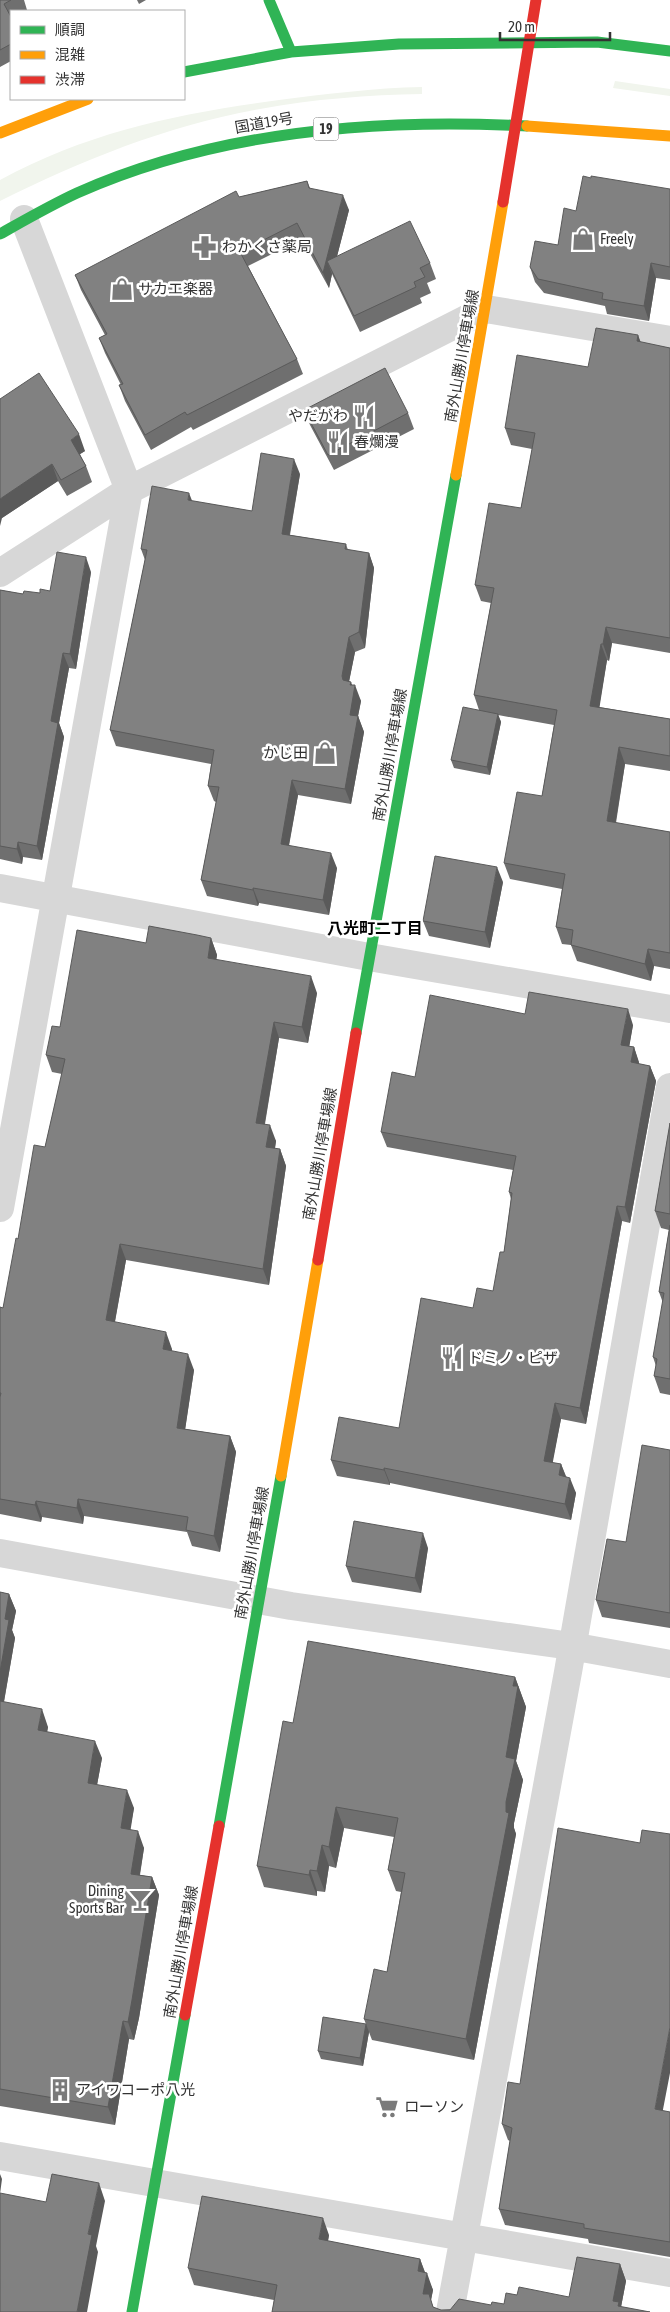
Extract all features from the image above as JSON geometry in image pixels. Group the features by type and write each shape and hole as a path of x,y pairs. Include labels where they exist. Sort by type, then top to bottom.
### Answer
{"main road":[{"path":"269,0 290,52"},
{"name":"南外山勝川停車場線","path":"132,2312 260,1600 368,957 486,309 536,0"},
{"path":"185,72 246,58 290,52 399,44 597,42 670,51"},
{"path":"0,134 85,100"},
{"name":"国道19号","path":"0,234 24,219 70,197 133,172 216,147 264,137 332,128 407,124 582,127 670,136"}],"street":[{"path":"0,1208 57,900 129,490 24,219"},
{"path":"0,573 129,490 486,309 670,340"},
{"path":"0,888 368,957 670,1009"},
{"path":"450,2312 670,1087"},
{"path":"0,1553 260,1600 571,1646 670,1664"},
{"path":"0,2156 670,2273"}],"shaded area":[{"path":"615,81 670,89 670,96 613,88"},
{"path":"422,87 422,94 321,100 260,109 193,124 159,134 94,158 0,201 0,180 68,149 135,127 241,105 368,90"}],"building":[{"path":"0,0 11,0 4,4 10,15 10,45 0,50"},
{"path":"583,176 670,189 670,267 651,263 644,306 602,299 603,293 538,279 530,267 535,241 558,245 564,208 576,211"},
{"path":"307,181 309,188 343,195 323,273 297,223 240,252 297,359 187,415 185,412 145,435 119,385 123,384 99,338 107,334 75,275 236,191 239,197"},
{"path":"410,221 430,263 420,268 425,277 414,282 416,287 354,316 327,261"},
{"path":"596,328 638,335 637,341 670,348 670,638 606,627 603,644 601,644 590,706 670,719 670,756 619,747 607,821 670,832 670,953 648,949 645,964 571,945 573,930 556,927 565,874 504,863 517,792 542,796 557,710 474,695 494,588 475,585 489,503 521,508 535,433 505,428 517,355 588,367"},
{"path":"385,368 408,413 328,455 304,410"},
{"path":"39,373 79,434 71,440 86,466 61,480 52,464 0,499 0,399"},
{"path":"261,453 294,459 282,534 346,544 345,549 369,553 359,632 349,637 342,676 343,680 351,682 350,685 355,685 350,715 358,716 345,789 292,780 281,844 331,853 323,900 201,880 219,787 208,786 214,750 110,730 147,550 141,549 152,486 189,493 188,500 252,511"},
{"path":"57,552 86,557 70,654 63,653 51,721 58,723 37,846 18,842 17,849 0,846 0,590 23,594 24,591 40,593 40,589 50,591"},
{"path":"463,707 498,714 487,767 451,760"},
{"path":"435,856 497,867 485,932 423,921"},
{"path":"149,926 211,938 208,958 311,976 302,1027 274,1022 256,1123 270,1125 266,1147 280,1149 263,1269 120,1244 106,1320 166,1332 163,1349 188,1354 177,1428 230,1436 214,1536 186,1530 188,1517 78,1499 77,1508 36,1501 35,1505 0,1499 0,1307 3,1308 16,1238 18,1239 34,1145 45,1147 65,1059 46,1055 52,1026 60,1027 77,930 146,943"},
{"path":"529,992 628,1009 621,1045 634,1047 631,1062 650,1066 625,1207 617,1206 580,1408 555,1403 544,1461 561,1464 559,1475 570,1478 565,1504 384,1468 384,1470 331,1460 339,1417 399,1428 421,1298 473,1308 477,1288 493,1291 500,1252 504,1252 512,1193 509,1192 516,1156 381,1132 392,1072 415,1077 430,995 525,1014"},
{"path":"670,1123 670,1214 655,1211"},
{"path":"670,1225 670,1379 654,1376 657,1359 653,1357 664,1293 659,1292"},
{"path":"642,1445 670,1450 670,1613 596,1600 607,1539 626,1542"},
{"path":"354,1521 423,1533 415,1578 346,1566"},
{"path":"0,1592 9,1594 5,1619 9,1620 0,1672"},
{"path":"308,1641 515,1677 513,1686 518,1686 506,1757 515,1759 506,1802 506,1812 509,1813 466,2039 364,2019 374,1969 387,1972 405,1873 388,1870 398,1818 336,1807 329,1847 322,1845 317,1871 310,1870 309,1875 257,1866 283,1721 293,1723"},
{"path":"0,1701 42,1709 38,1730 95,1741 88,1783 127,1790 121,1828 138,1831 131,1874 152,1877 128,2022 123,2021 108,2107 0,2089"},
{"path":"558,1828 640,1843 642,1830 670,1834 670,2027 655,2109 670,2112 670,2242 584,2228 584,2224 499,2209 512,2128 502,2124 508,2082 520,2084"},
{"path":"323,2017 366,2024 360,2058 318,2051"},
{"path":"52,2174 99,2183 88,2234 92,2235 77,2312 0,2312 0,2193 46,2202"},
{"path":"202,2196 323,2218 319,2239 420,2259 418,2271 427,2273 423,2294 429,2294 433,2307 441,2310 450,2310 459,2299 491,2305 492,2302 504,2304 506,2293 517,2295 519,2287 569,2297 577,2257 620,2264 613,2301 619,2302 618,2306 650,2312 272,2312 277,2285 188,2268"}],"traffic: fast":[{"path":"269,0 291,52"},
{"path":"185,72 291,52 399,44 597,42 670,51"},
{"path":"0,234 77,193 130,172 185,155 241,142 355,127 413,124 527,126"},
{"path":"356,1033 456,475"},
{"path":"219,1826 281,1476"},
{"path":"132,2312 185,2015"}],"traffic: slow":[{"path":"0,133 85,100"},
{"path":"527,126 670,136"},
{"path":"456,475 503,202"},
{"path":"281,1476 318,1260"}],"traffic: jam":[{"path":"503,202 536,0"},
{"path":"318,1260 356,1033"},
{"path":"185,2015 219,1826"}],"place":[{"name":"Freely","path":"583,239"},
{"name":"わかくさ薬局","path":"205,247"},
{"name":"サカエ楽器","path":"122,289"},
{"name":"やだがわ","path":"364,416"},
{"name":"春爛漫","path":"338,442"},
{"name":"かじ田","path":"325,753"},
{"name":"ドミノ・ピザ","path":"452,1358"},
{"name":"Dining Sports Bar","path":"140,1900"},
{"name":"アイワコーポ八光","path":"60,2090"},
{"name":"ローソン","path":"387,2107"}],"district":[{"name":"八光町二丁目","path":"375,928"}]}
